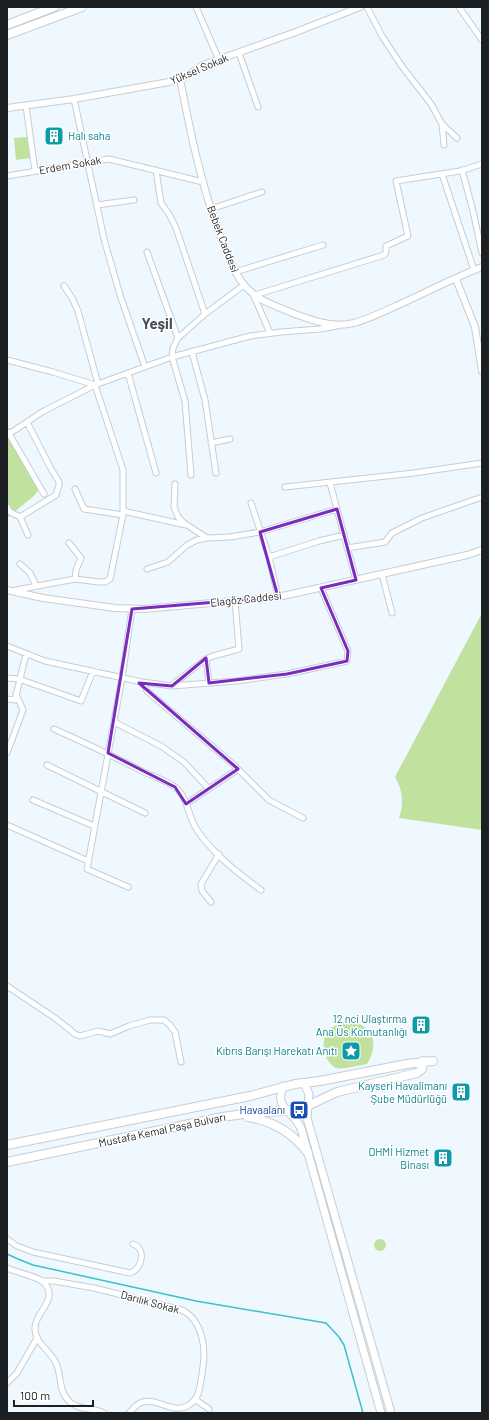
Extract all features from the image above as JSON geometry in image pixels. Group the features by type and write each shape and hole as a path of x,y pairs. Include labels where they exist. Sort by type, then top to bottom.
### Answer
{"main road":[{"path":"7,25 54,7"},
{"path":"7,35 82,7"},
{"name":"Mustafa Kemal Paşa Bulvarı","path":"7,1145 250,1096 283,1086 324,1081 423,1061 433,1061"},
{"name":"Mustafa Kemal Paşa Bulvarı","path":"7,1162 237,1115 299,1110 337,1092 417,1073 422,1069 423,1061"},
{"path":"304,1084 309,1094 307,1118 390,1413"},
{"path":"283,1086 280,1094 280,1100 286,1111 302,1128 381,1413"},
{"path":"237,1115 258,1118 284,1130 299,1141 308,1153"}],"street":[{"path":"196,7 219,60"},
{"name":"Yüksel Sokak","path":"7,108 74,99 180,79 191,74 203,65 239,53 360,7"},
{"path":"368,7 391,51 431,104 442,124 457,138"},
{"path":"460,7 482,40"},
{"path":"239,53 258,108"},
{"name":"Bebek Caddesi","path":"180,79 203,182 222,241 235,272 244,285 254,295 268,304 315,322 342,325 354,323 482,267"},
{"path":"74,99 104,239 120,295 145,367"},
{"path":"26,106 35,171"},
{"path":"442,124 444,145"},
{"name":"Erdem Sokak","path":"7,176 109,159 203,182"},
{"path":"270,333 254,295 384,255 386,252 386,246 408,236 396,181 442,174 482,164"},
{"path":"156,170 161,203 169,214 176,228 205,314"},
{"path":"462,170 482,253"},
{"path":"442,174 474,270"},
{"path":"211,209 262,192"},
{"path":"97,205 134,200"},
{"path":"235,272 323,245"},
{"path":"148,252 178,338"},
{"path":"456,279 474,327 482,372"},
{"path":"191,475 185,401 172,357 174,344 178,338 205,314 244,285"},
{"path":"9,590 75,579 102,582 110,579 123,513 123,470 97,384 78,311 64,286"},
{"path":"44,494 8,432 42,412 97,384 172,357 250,336 320,329 342,325"},
{"path":"192,352 205,400 216,473"},
{"path":"7,360 97,384"},
{"path":"128,373 156,473"},
{"path":"20,517 56,495 59,485 59,482 27,422"},
{"path":"211,443 230,439"},
{"path":"285,487 414,473 482,463"},
{"path":"330,483 356,580"},
{"path":"176,484 174,504 175,511 180,519 188,526 207,538"},
{"path":"75,489 84,509 123,513 188,526"},
{"path":"347,548 385,542 392,533 422,518 482,497"},
{"path":"251,503 269,557 278,597"},
{"path":"7,507 10,512 20,517 28,535"},
{"path":"147,569 168,562 187,545 197,540 260,532 337,509"},
{"path":"269,557 319,541 344,535"},
{"path":"69,543 81,558 76,570 75,579"},
{"name":"Elagöz Caddesi","path":"9,590 43,598 144,610 278,597 482,550"},
{"path":"20,564 30,573 36,586"},
{"path":"382,574 392,613"},
{"path":"7,646 45,661 142,682 172,686 209,684 287,674 347,661 348,651 321,588"},
{"path":"172,686 206,659 239,649 235,601"},
{"path":"128,887 87,869 122,678 132,609"},
{"path":"7,699 15,700 26,654"},
{"path":"206,659 209,684"},
{"path":"7,678 19,680 81,701 93,672"},
{"path":"142,682 147,691 238,769 269,800 303,818"},
{"path":"7,753 23,710 16,694"},
{"path":"114,722 161,746 184,762 209,789"},
{"path":"54,729 175,787 186,804 196,829 238,872 261,890"},
{"path":"46,765 145,813"},
{"path":"186,804 238,769"},
{"path":"33,800 94,826"},
{"path":"7,825 88,861"},
{"path":"211,902 202,890 201,884 219,854"},
{"path":"7,986 80,1036 98,1031 110,1034 129,1026 150,1020 164,1020 175,1032 181,1062"},
{"path":"7,1239 17,1246 33,1252 130,1273 137,1269 141,1258 140,1249 137,1245 133,1244"},
{"name":"Darılık Sokak","path":"7,1268 42,1281 54,1281 94,1288 182,1310 191,1316 199,1326 205,1356 199,1393 196,1400"},
{"path":"42,1281 46,1285 49,1294 48,1301 36,1324 37,1338 55,1359 60,1371 62,1391 67,1399 80,1408 97,1410 104,1413"},
{"path":"7,1384 18,1373 37,1338"},
{"path":"129,1413 138,1404 145,1401 175,1409 186,1407 196,1400 209,1410"}],"highlighted area":[{"path":"337,509 356,580 321,588 348,651 347,661 287,674 209,683 206,658 172,686 139,683 238,769 186,804 175,787 108,753 132,609 278,597 260,532"}],"green space":[{"path":"27,137 30,158 16,160 14,138"},
{"path":"7,435 38,490 35,495 7,518"},
{"path":"482,613 482,830 399,818 402,808 402,797 400,787 395,777"},
{"path":"349,1021 357,1023 369,1031 372,1036 373,1043 371,1057 367,1064 346,1068 336,1068 327,1059 324,1052 325,1039 327,1034 336,1025"},
{"path":"378,1239 382,1239 386,1245 382,1251 378,1251 374,1247 374,1243"}],"waterway":[{"path":"7,1254 33,1265 196,1301 326,1323 344,1345 363,1413"}],"place":[{"name":"Halı saha","path":"54,136"},
{"name":"12 nci Ulaştırma Ana Üs Komutanlığı","path":"421,1025"},
{"name":"Kıbrıs Barışı Harekatı Anıtı","path":"351,1051"},
{"name":"Kayseri Havalimanı Şube Müdürlüğü","path":"461,1092"},
{"name":"Havaalanı","path":"299,1110"},
{"name":"DHMİ Hizmet Binası","path":"443,1158"}],"district":[{"name":"Yeşil","path":"157,324"}]}
